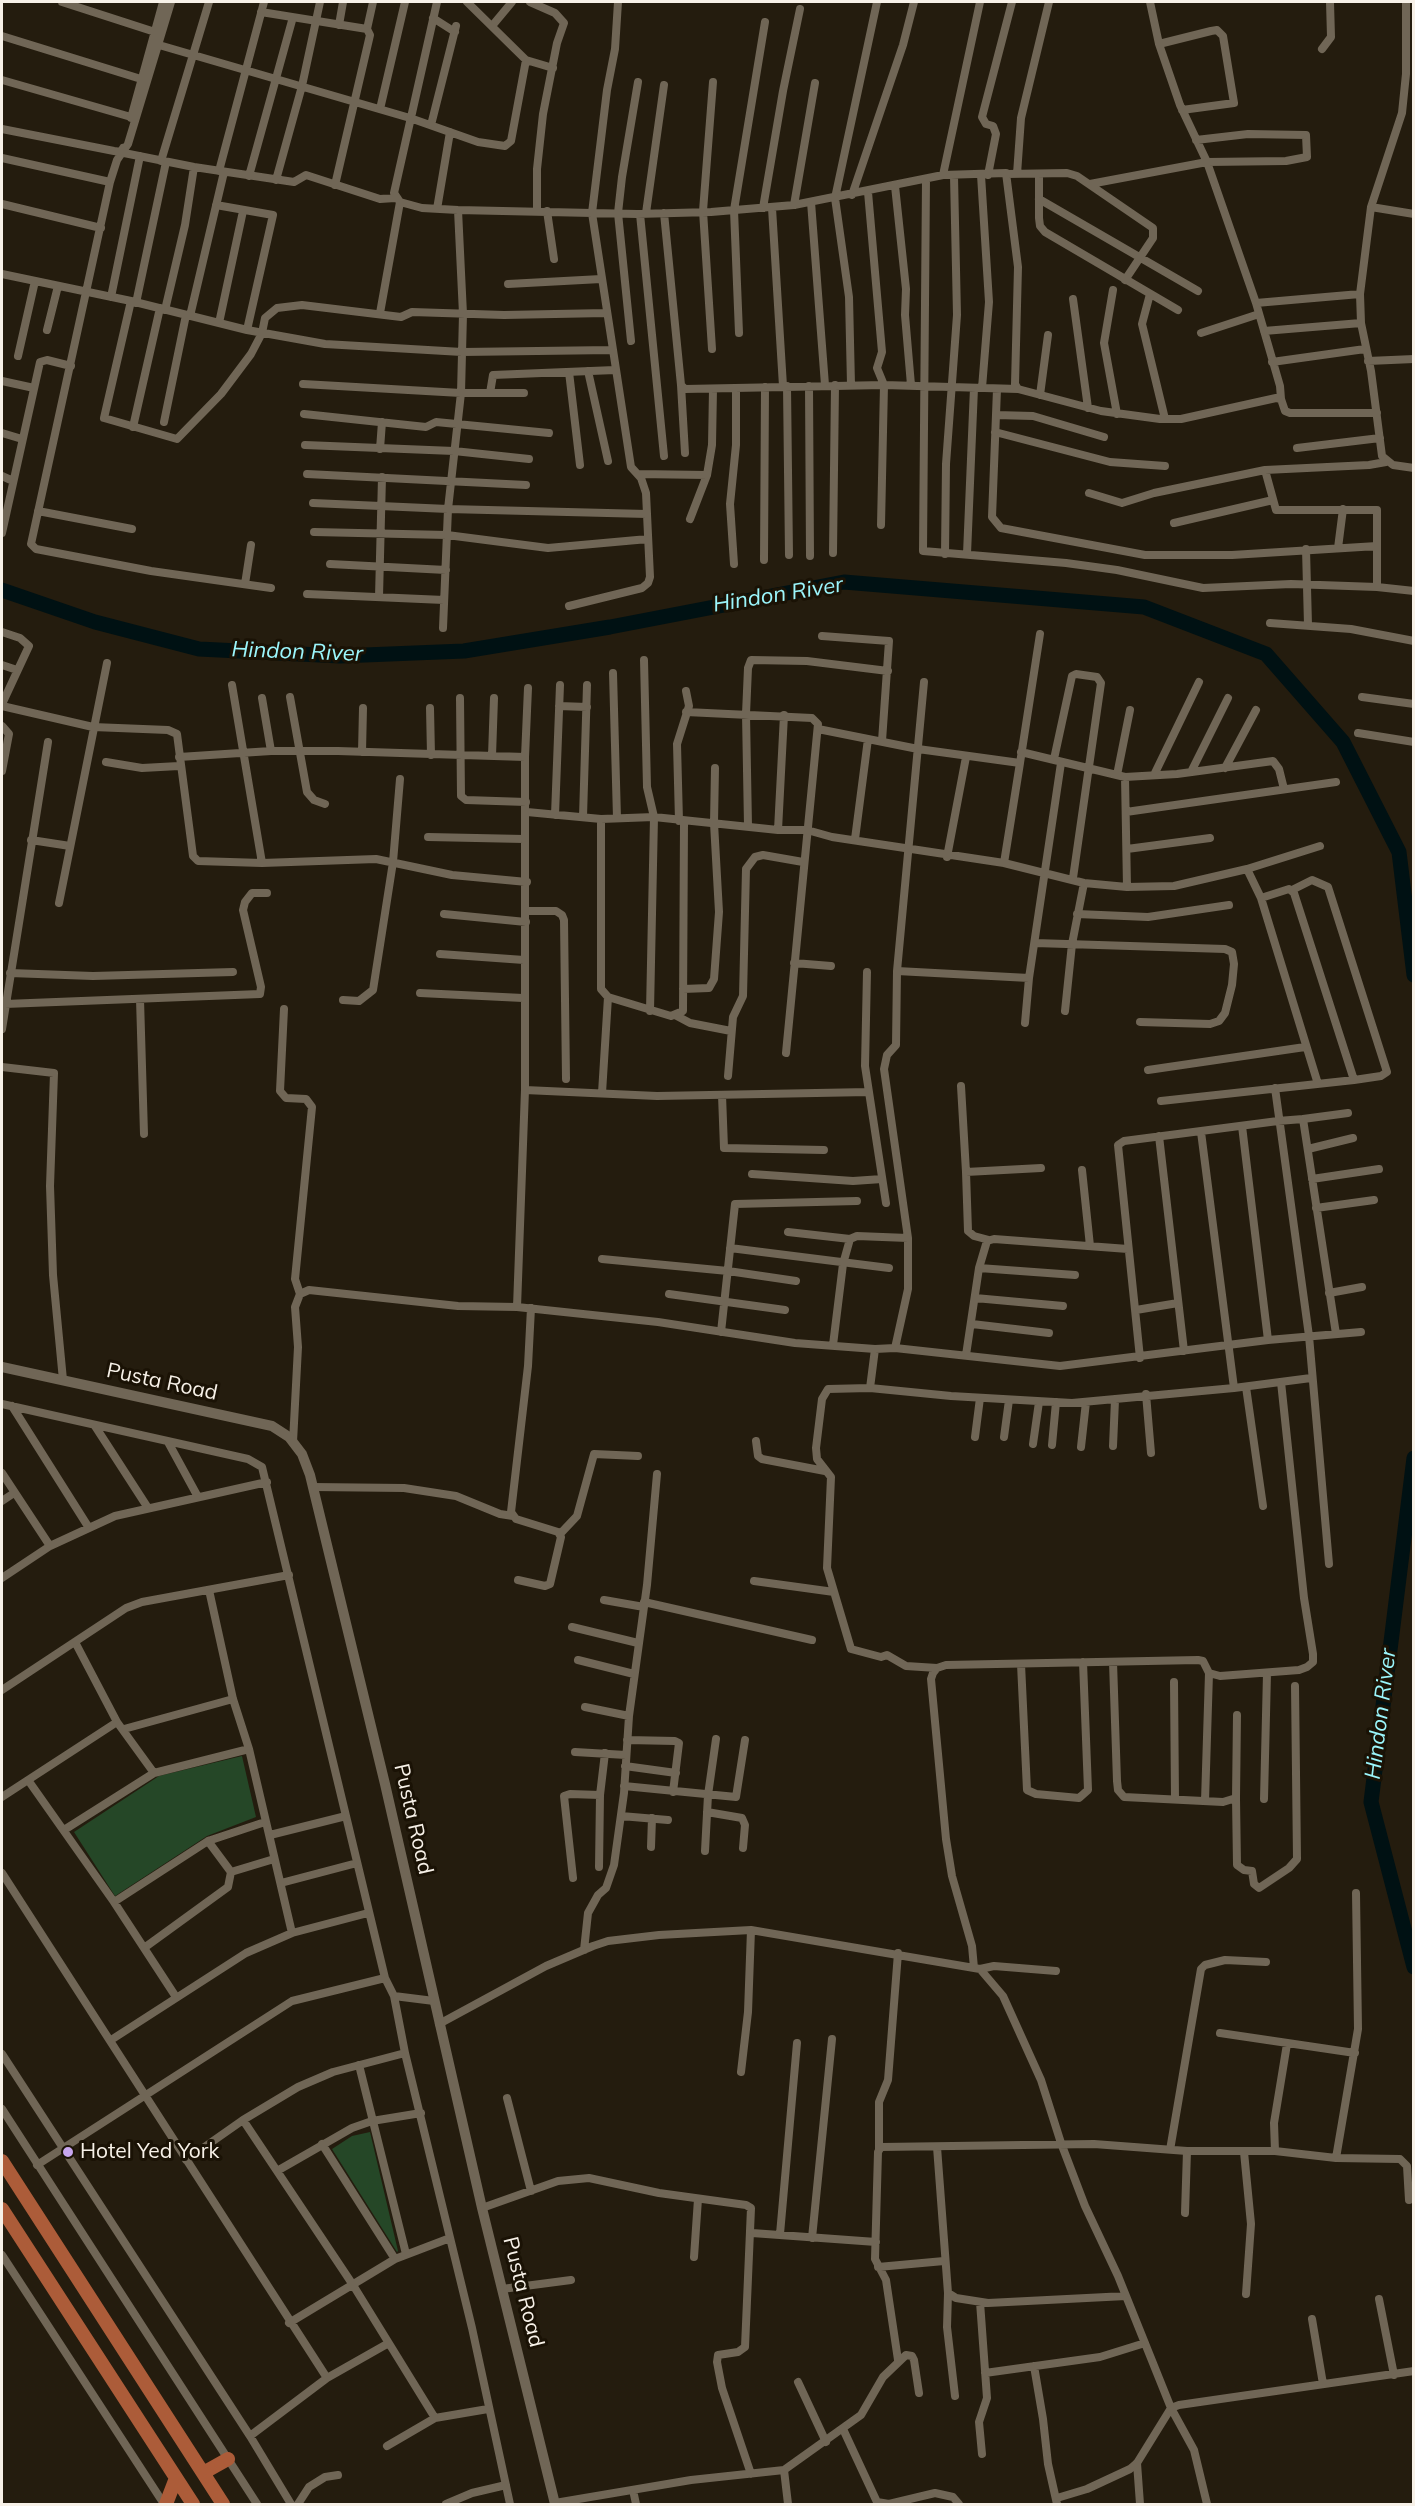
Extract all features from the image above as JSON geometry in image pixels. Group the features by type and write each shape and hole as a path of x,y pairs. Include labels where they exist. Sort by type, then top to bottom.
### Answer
{"main road":[{"path":"2,2161 224,2505"},
{"path":"2,2209 193,2505"},
{"path":"203,2473 228,2459"},
{"path":"165,2505 176,2478"}],"street":[{"path":"62,2 154,32"},
{"path":"2,129 121,152 163,2"},
{"path":"171,2 124,153 117,160 110,182 31,541 36,549 151,571 271,588"},
{"path":"209,2 163,161 134,302 104,418 133,428 180,439 221,394 251,354 262,333 265,318 282,307 302,305 401,317 412,312 606,313"},
{"path":"164,422 264,2"},
{"path":"276,180 302,86 320,2"},
{"path":"339,25 343,2"},
{"path":"335,185 369,41 367,29 373,2"},
{"path":"380,109 405,2"},
{"path":"380,313 410,118 437,2"},
{"path":"469,2 526,60 553,68"},
{"path":"492,26 512,2"},
{"path":"530,2 564,19 538,151 542,211 554,260"},
{"path":"569,606 642,588 648,584 650,577 644,483 631,467 592,213 607,90 615,49 618,2"},
{"path":"851,385 849,297 835,198 877,2"},
{"path":"852,195 903,45 914,2"},
{"path":"943,176 980,2"},
{"path":"967,554 978,388 989,302 985,175 996,134 993,126 986,124 982,117 1012,2"},
{"path":"1017,174 1021,118 1049,2"},
{"path":"1150,2 1159,44 1182,110 1208,162 1257,303 1285,411 1290,413 1377,413"},
{"path":"1322,50 1330,37 1330,2"},
{"path":"1386,462 1361,323 1360,294 1371,207 1402,113 1409,32 1407,2"},
{"path":"789,555 785,386 768,208 783,91 800,9"},
{"path":"261,12 367,29"},
{"path":"249,176 293,17"},
{"path":"431,125 456,29 433,18"},
{"path":"739,333 734,210 765,22"},
{"path":"1159,44 1217,30 1223,36 1234,103 1182,110"},
{"path":"2,36 141,79"},
{"path":"159,45 354,101 490,145 509,144 526,60"},
{"path":"2,80 131,117"},
{"path":"631,341 618,213 621,177 639,82"},
{"path":"712,349 703,211 713,82"},
{"path":"794,205 815,83"},
{"path":"664,85 643,214 664,456"},
{"path":"437,209 450,132"},
{"path":"1090,184 1208,162 1286,161 1307,158 1306,135 1248,134 1196,141"},
{"path":"124,153 276,180 294,182 306,175 380,199 398,200 437,209 592,213 643,214 768,208 852,195 943,176 1066,173 1090,184 1153,228 1153,238 1125,280"},
{"path":"111,297 140,156"},
{"path":"2,158 110,182"},
{"path":"133,428 185,225 194,167"},
{"path":"1007,174 1018,267 1014,384 1018,389"},
{"path":"1040,174 1040,226 1045,232 1178,310"},
{"path":"945,554 946,464 957,315 954,176"},
{"path":"926,179 922,548 927,553 967,554 1117,570 1203,588 1309,584 1413,591"},
{"path":"895,186 906,289 911,385"},
{"path":"868,192 882,352 878,373 884,385 881,525"},
{"path":"1039,199 1198,291"},
{"path":"811,202 825,385"},
{"path":"2,204 101,228"},
{"path":"216,206 273,215 247,330"},
{"path":"1371,207 1413,214"},
{"path":"442,628 448,509 461,393 463,314 458,210"},
{"path":"219,323 243,211"},
{"path":"664,213 681,385 685,453"},
{"path":"2,274 87,291 247,330 325,344 462,352 612,350"},
{"path":"508,284 601,279"},
{"path":"18,356 35,281"},
{"path":"47,330 58,286"},
{"path":"1113,290 1104,343 1118,414"},
{"path":"1150,294 1142,324 1165,419"},
{"path":"1257,303 1360,294"},
{"path":"1073,299 1088,408"},
{"path":"1201,333 1259,314"},
{"path":"1264,332 1361,323"},
{"path":"1040,394 1048,335"},
{"path":"1272,362 1365,348"},
{"path":"1368,361 1413,359"},
{"path":"2,533 22,439 42,361 71,366"},
{"path":"490,393 493,375 615,370"},
{"path":"588,371 608,461"},
{"path":"569,372 580,465"},
{"path":"2,381 34,388"},
{"path":"303,384 461,393 524,393"},
{"path":"681,385 690,390 825,385 1018,389 1088,408 1165,419 1182,419 1281,399"},
{"path":"833,553 835,385"},
{"path":"808,386 810,556"},
{"path":"764,560 765,387"},
{"path":"734,564 730,504 736,445 736,388"},
{"path":"690,519 706,475 712,445 713,389"},
{"path":"998,389 992,517 1000,528 1145,555 1232,555 1377,546"},
{"path":"304,414 426,427 436,422 458,423 549,433"},
{"path":"996,415 1033,416 1104,437"},
{"path":"380,449 382,422"},
{"path":"995,432 1110,462 1165,465"},
{"path":"2,433 22,439"},
{"path":"1297,448 1380,438"},
{"path":"305,445 454,452 529,459"},
{"path":"1089,493 1122,503 1154,493 1265,470 1370,465 1386,462 1413,468"},
{"path":"1265,470 1276,510 1377,510 1377,587"},
{"path":"307,474 526,484"},
{"path":"638,474 706,475"},
{"path":"2,476 13,481"},
{"path":"379,597 379,507 382,477"},
{"path":"1174,523 1273,500"},
{"path":"313,503 379,507 646,514"},
{"path":"1338,548 1344,509"},
{"path":"38,511 132,529"},
{"path":"314,532 447,535 548,548 648,539"},
{"path":"245,584 251,545"},
{"path":"1306,549 1309,584 1308,625"},
{"path":"330,564 446,570"},
{"path":"307,594 444,600"},
{"path":"1270,623 1385,634 1413,641"},
{"path":"2,632 20,638 29,646 3,694 2,705 93,727 174,731 179,739 179,766 194,859 262,863 339,858 393,862 452,874 527,882"},
{"path":"1004,863 1040,634"},
{"path":"822,636 888,640 888,671 882,741"},
{"path":"748,826 746,714 748,668 755,659 807,661 888,671"},
{"path":"644,660 647,787 654,817 650,1011"},
{"path":"59,903 107,663"},
{"path":"2,665 17,670"},
{"path":"614,673 617,818"},
{"path":"1025,1023 1058,761 1072,676 1076,674 1097,677 1101,683 1072,878"},
{"path":"895,1348 908,1289 908,1238 884,1069 887,1055 896,1045 897,971 924,682"},
{"path":"1154,775 1199,682"},
{"path":"232,685 262,863"},
{"path":"555,815 560,685"},
{"path":"583,817 587,685"},
{"path":"517,1307 525,1090 523,998 527,882 524,839 527,812 525,757 528,688"},
{"path":"675,1016 683,1011 681,821 677,744 689,700 686,691"},
{"path":"290,697 309,796 325,804"},
{"path":"1362,697 1413,704"},
{"path":"262,698 271,751"},
{"path":"460,698 463,799 526,802"},
{"path":"492,756 494,698"},
{"path":"1191,772 1228,698"},
{"path":"559,705 587,707"},
{"path":"362,752 363,708"},
{"path":"430,708 431,755"},
{"path":"1127,887 1126,812 1121,776 1130,710"},
{"path":"1225,768 1256,710"},
{"path":"686,712 714,715 784,715 816,719 818,729 803,862 786,1053"},
{"path":"778,831 784,715"},
{"path":"2,726 9,734 2,771"},
{"path":"818,729 918,749 1020,763"},
{"path":"1358,733 1413,742"},
{"path":"855,839 868,739"},
{"path":"2,1029 30,840 48,742"},
{"path":"179,757 271,751 525,757"},
{"path":"1021,752 1088,770 1121,776 1191,772 1272,761 1279,769 1284,789"},
{"path":"948,856 966,757"},
{"path":"106,762 142,768 179,766"},
{"path":"683,989 709,988 714,979 718,912 714,823 715,768"},
{"path":"343,1000 359,1001 368,997 373,990 393,862 400,779"},
{"path":"1126,812 1214,802 1336,782"},
{"path":"527,812 601,819 654,817 778,831 807,830 832,837 1004,863 1045,871 1084,883 1127,887 1174,885 1247,869 1320,846"},
{"path":"601,819 602,989 608,997 650,1011 675,1016 690,1023 731,1032"},
{"path":"429,837 524,839"},
{"path":"1127,849 1210,838"},
{"path":"30,840 70,846"},
{"path":"728,1076 734,1011 743,996 746,869 755,857 763,855 803,862"},
{"path":"1247,869 1261,898 1318,1084"},
{"path":"1161,1101 1354,1080 1381,1076 1387,1072 1328,887 1312,880 1292,890 1261,898"},
{"path":"1065,1011 1072,944 1084,883"},
{"path":"1292,890 1354,1080"},
{"path":"5,1005 260,994 261,987 243,910 252,893 267,893"},
{"path":"1077,914 1148,917 1230,905"},
{"path":"527,911 556,911 562,915 564,920 566,1079"},
{"path":"444,914 526,922"},
{"path":"1035,943 1225,949 1232,952 1234,964 1232,985 1225,1013 1219,1021 1210,1024 1140,1022"},
{"path":"440,954 524,960"},
{"path":"794,963 831,966"},
{"path":"897,971 1029,978"},
{"path":"10,973 93,976 233,972"},
{"path":"867,972 865,1066 886,1203"},
{"path":"420,993 523,998"},
{"path":"603,1094 608,997"},
{"path":"140,999 144,1134"},
{"path":"284,1009 280,1091 286,1098 306,1099 312,1107 295,1280 300,1293 296,1307 298,1347 293,1442"},
{"path":"1148,1070 1305,1047"},
{"path":"865,1066 884,1069"},
{"path":"2,1067 54,1073 50,1186 53,1275 63,1380"},
{"path":"961,1086 968,1231 974,1236 988,1240 1128,1249"},
{"path":"1275,1088 1309,1336 1329,1564"},
{"path":"525,1090 603,1094 722,1095 868,1092"},
{"path":"722,1095 724,1148 824,1150"},
{"path":"1140,1358 1118,1145 1124,1141 1159,1136 1348,1113"},
{"path":"1303,1119 1336,1334"},
{"path":"1242,1126 1268,1340"},
{"path":"1201,1132 1233,1388"},
{"path":"1159,1136 1184,1351"},
{"path":"1308,1149 1353,1138"},
{"path":"966,1172 1041,1168"},
{"path":"1312,1179 1379,1169"},
{"path":"1082,1170 1090,1246"},
{"path":"752,1174 853,1181 882,1179"},
{"path":"1316,1208 1374,1200"},
{"path":"721,1332 734,1208 739,1202 857,1201"},
{"path":"788,1232 850,1239 857,1236 908,1238"},
{"path":"833,1345 843,1264 850,1239"},
{"path":"966,1355 979,1268 988,1240"},
{"path":"730,1248 889,1268"},
{"path":"602,1259 728,1271 796,1281"},
{"path":"979,1268 1075,1275"},
{"path":"1329,1293 1362,1287"},
{"path":"300,1293 309,1290 435,1304 531,1308 833,1345 874,1349 895,1348 1060,1366 1140,1358 1268,1340 1360,1332"},
{"path":"669,1294 785,1310"},
{"path":"975,1298 1064,1306"},
{"path":"1136,1310 1178,1303"},
{"path":"513,1516 511,1510 528,1366 531,1308"},
{"path":"972,1324 1048,1333"},
{"path":"870,1388 874,1349"},
{"name":"Pusta Road","path":"2,1367 272,1426 293,1442 302,1454 313,1486 383,1772 482,2208 555,2504"},
{"path":"1205,1801 1209,1673 1203,1661 946,1665 937,1668 906,1666 887,1654 881,1657 851,1649 827,1568 831,1484 829,1472 817,1459 824,1393 833,1388 870,1388 1039,1402 1086,1402 1115,1400 1146,1394 1246,1387 1311,1378"},
{"path":"1209,1673 1220,1676 1267,1673 1307,1667 1313,1662 1281,1382"},
{"path":"1246,1387 1263,1506"},
{"path":"1146,1394 1151,1453"},
{"path":"975,1437 980,1398"},
{"path":"1004,1437 1009,1400"},
{"path":"1113,1446 1115,1400"},
{"path":"1033,1444 1039,1402"},
{"path":"1052,1444 1056,1402"},
{"path":"1081,1447 1086,1402"},
{"path":"2,1404 248,1459 262,1467 368,1912 385,1978 394,1996 405,2053 472,2328 510,2505"},
{"path":"12,1406 89,1528"},
{"path":"94,1426 148,1508"},
{"path":"756,1440 758,1456 762,1459 829,1472"},
{"path":"168,1442 198,1497"},
{"path":"518,1580 545,1586 550,1584 560,1534 577,1516 594,1454 638,1456"},
{"path":"2,1473 50,1546"},
{"path":"584,1950 588,1913 596,1897 606,1888 613,1871 621,1816 629,1716 644,1605 657,1474"},
{"path":"2,1578 50,1546 115,1516 267,1482"},
{"path":"313,1486 404,1488 456,1496 500,1515 513,1516 560,1534"},
{"path":"2,1501 14,1493"},
{"path":"2,1690 126,1608 142,1602 289,1575"},
{"path":"754,1581 834,1592"},
{"path":"209,1590 233,1699 249,1749 292,1933"},
{"path":"604,1600 644,1605 812,1640"},
{"path":"572,1627 638,1643"},
{"path":"75,1642 117,1722 154,1773"},
{"path":"578,1659 634,1674"},
{"path":"1021,1664 1027,1790 1036,1794 1079,1798 1088,1790 1083,1662"},
{"path":"1113,1662 1118,1790 1128,1797 1205,1801 1230,1801 1236,1798"},
{"path":"937,1668 931,1679 946,1839 952,1876 977,1969 1003,1996 1041,2080 1061,2143 1085,2206 1126,2296 1170,2409 1194,2450 1208,2505"},
{"path":"1264,1799 1267,1673"},
{"path":"1174,1682 1175,1799"},
{"path":"1237,1715 1237,1865 1244,1870 1252,1871 1254,1884 1259,1888 1289,1868 1297,1859 1295,1686"},
{"path":"124,1729 233,1699"},
{"path":"585,1707 629,1716"},
{"path":"2,1797 117,1722"},
{"path":"705,1851 708,1796 716,1739"},
{"path":"627,1740 677,1742 680,1749 673,1792"},
{"path":"624,1786 736,1797 745,1740"},
{"path":"64,1830 154,1773 249,1749"},
{"path":"575,1752 626,1755"},
{"path":"599,1867 600,1795 605,1753"},
{"path":"626,1766 676,1773"},
{"path":"28,1780 114,1902 176,1997"},
{"path":"573,1878 564,1798 570,1794 600,1795"},
{"path":"707,1812 742,1818 745,1825 743,1848"},
{"path":"270,1835 346,1816"},
{"path":"621,1816 669,1820"},
{"path":"651,1847 652,1818"},
{"path":"114,1902 208,1841 265,1822"},
{"path":"144,1948 228,1887 231,1872 208,1841"},
{"path":"231,1872 274,1859"},
{"path":"281,1883 357,1863"},
{"path":"2,1873 111,2040 143,2095 289,2323 327,2378"},
{"path":"1336,2158 1358,2029 1356,1893"},
{"path":"111,2040 246,1953 292,1933 368,1912"},
{"path":"439,2024 546,1966 584,1950 621,1939 712,1930 751,1930 898,1953 977,1969 994,1966 1056,1971"},
{"path":"741,2072 748,2012 751,1930"},
{"path":"898,1953 888,2080 879,2102 876,2242 878,2267 886,2280 898,2360"},
{"path":"1170,2150 1201,1969 1205,1965 1225,1960 1266,1962"},
{"path":"37,2165 292,2001 385,1978"},
{"path":"394,1996 434,2001"},
{"path":"1220,2033 1354,2053"},
{"path":"812,2238 832,2039"},
{"path":"780,2234 797,2043"},
{"path":"1275,2151 1274,2123 1287,2044"},
{"path":"186,2160 243,2120 314,2079 405,2053"},
{"path":"2,2054 250,2436 291,2505"},
{"path":"359,2065 406,2254"},
{"path":"507,2098 531,2191"},
{"path":"2,2109 257,2505"},
{"path":"277,2171 344,2132 372,2121 421,2112"},
{"path":"243,2120 353,2285 387,2344 435,2418"},
{"path":"879,2149 887,2146 937,2147 1061,2143 1187,2151 1275,2151 1336,2158 1404,2160 1407,2166 1408,2200"},
{"path":"322,2144 395,2259"},
{"path":"937,2147 948,2293 947,2327 955,2396"},
{"path":"1185,2213 1187,2151"},
{"path":"1244,2152 1251,2224 1246,2294"},
{"path":"482,2208 558,2181 588,2178 698,2199 746,2205 751,2208 752,2234 745,2347 738,2352 718,2355 717,2362 722,2388 751,2474"},
{"path":"694,2257 698,2199"},
{"path":"752,2234 780,2234 876,2242"},
{"path":"289,2323 395,2259 450,2238"},
{"path":"2,2255 165,2505"},
{"path":"878,2267 944,2261"},
{"path":"502,2289 571,2280"},
{"path":"948,2293 956,2298 980,2302 1126,2296"},
{"path":"1379,2300 1394,2375"},
{"path":"980,2302 986,2405 979,2422 982,2454"},
{"path":"1312,2319 1323,2384"},
{"path":"985,2373 1100,2357 1145,2343"},
{"path":"250,2436 327,2378 387,2344"},
{"path":"555,2504 633,2490 784,2470 861,2415 883,2377 898,2360 906,2355 912,2356 919,2393"},
{"path":"1034,2366 1048,2464 1057,2501 1121,2474 1137,2463 1170,2409 1253,2393 1413,2371"},
{"path":"798,2382 826,2442"},
{"path":"387,2446 435,2418 488,2409"},
{"path":"843,2429 876,2503 889,2504 935,2493 958,2499 959,2505"},
{"path":"1137,2463 1140,2505"},
{"path":"784,2470 788,2505"},
{"path":"298,2505 309,2487 325,2477 338,2475"},
{"path":"446,2505 472,2493 506,2485"},
{"path":"633,2490 636,2505"}],"green space":[{"path":"242,1756 256,1817 207,1836 115,1896 74,1832 159,1776"},
{"path":"370,2132 397,2252 332,2149 352,2136"}],"waterway":[{"name":"Hindon River","path":"2,590 95,622 199,649 340,656 464,651 610,627 844,582 1144,607 1266,654 1343,742 1399,852 1414,975"},
{"name":"Hindon River","path":"1414,1458 1371,1802 1414,1967"}],"place":[{"name":"Hotel Yed York","path":"68,2152"}]}
